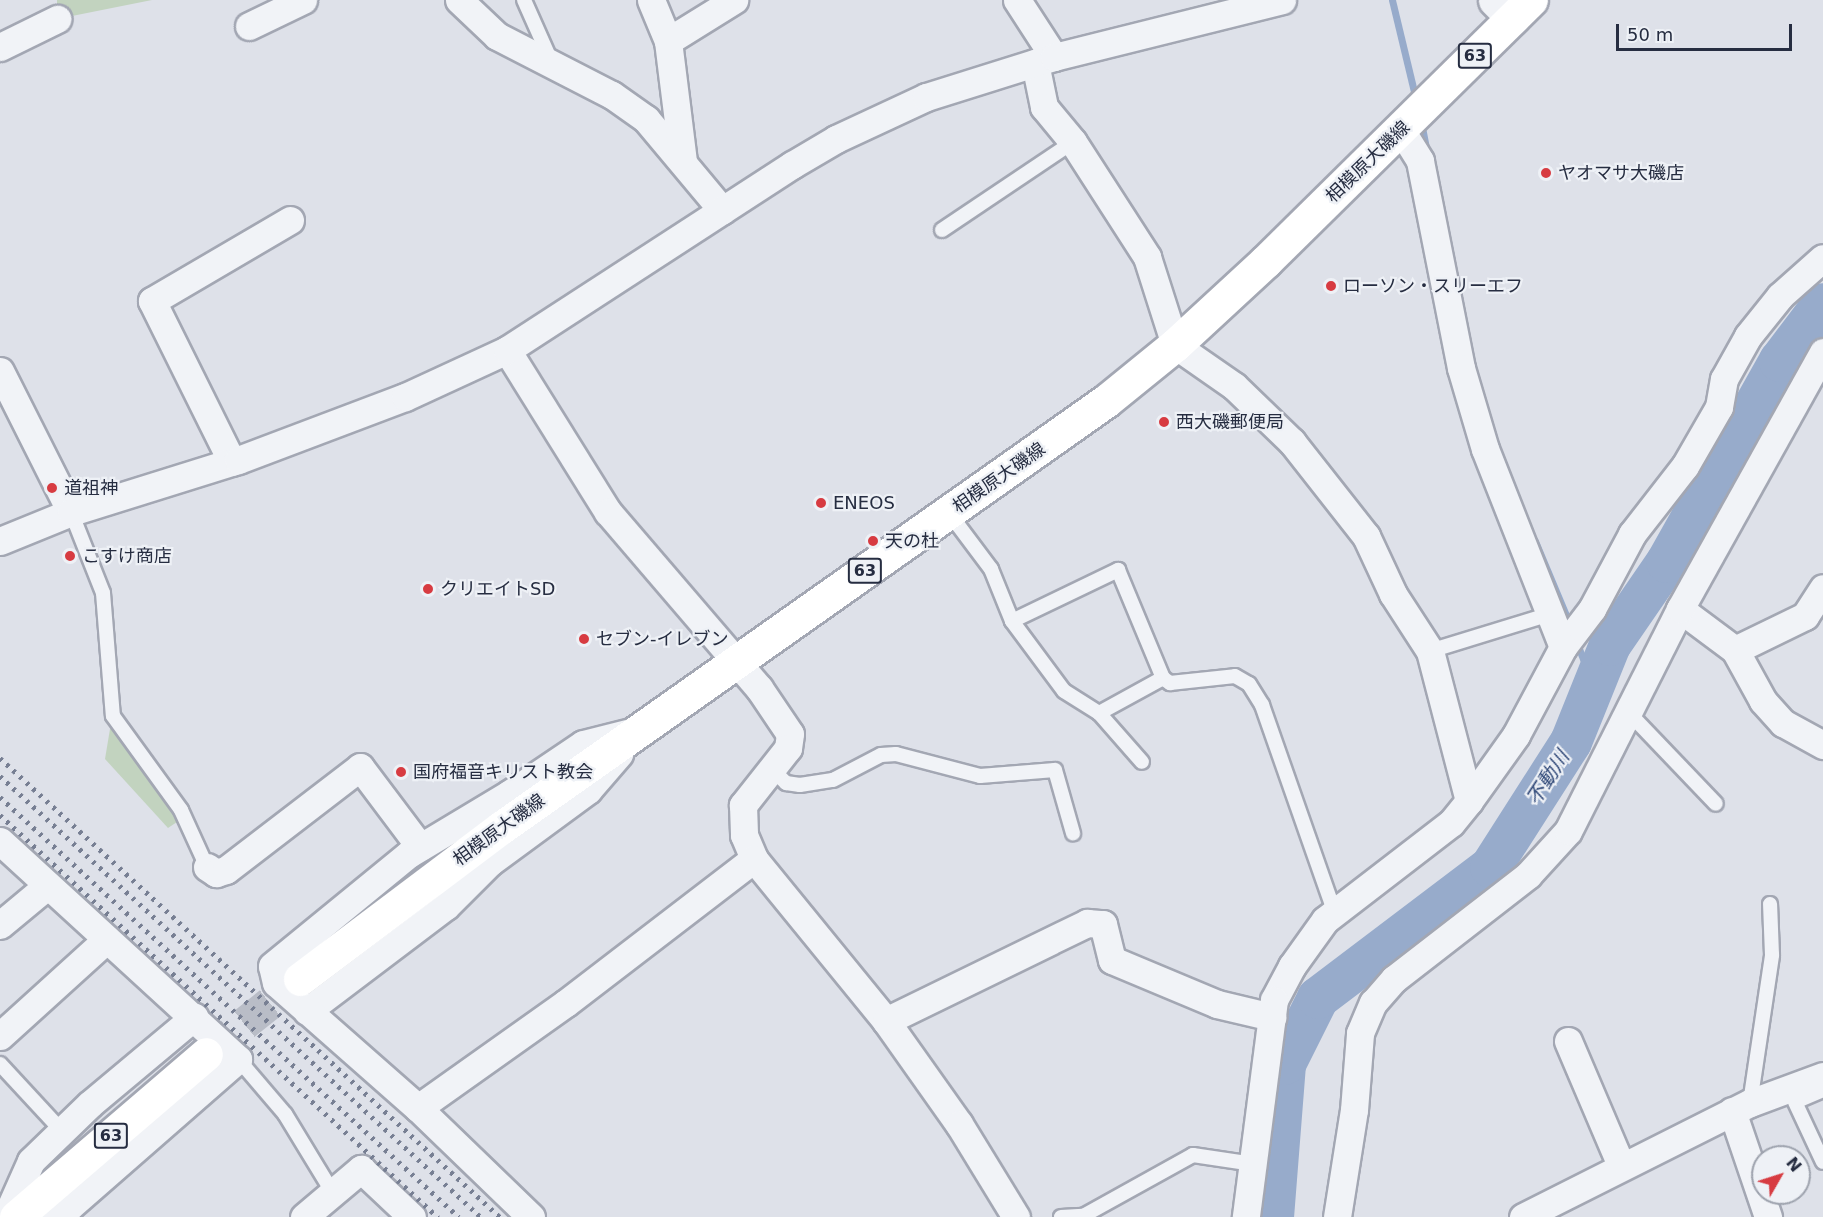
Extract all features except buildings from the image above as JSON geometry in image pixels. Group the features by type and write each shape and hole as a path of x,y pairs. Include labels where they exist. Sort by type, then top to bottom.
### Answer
{"main road":[{"name":"相模原大磯線","path":"300,979 502,827 735,660 949,513 1106,401 1175,345 1401,130 1437,94 1513,6"},
{"name":"63","path":"16,1217 206,1054"}],"street":[{"path":"249,26 303,0"},
{"path":"459,0 496,36 612,94 646,119 722,210"},
{"path":"651,0 668,41 683,161"},
{"path":"668,41 734,0"},
{"path":"1017,0 1044,60 1044,107 1072,142 1147,257 1175,345 1234,386 1329,484 1366,536 1393,594 1430,651 1469,801"},
{"path":"0,541 71,513 232,462 405,397 507,350 836,139 880,118 971,80 1282,0"},
{"path":"0,47 57,19"},
{"path":"1401,130 1420,161 1461,368 1485,449 1563,647"},
{"path":"232,462 152,301 290,220"},
{"path":"1246,1217 1274,1000 1292,966 1325,920 1451,823 1469,801 1516,735 1563,647 1592,609 1632,534 1686,465 1719,407 1724,379 1748,336 1780,296 1823,258"},
{"path":"507,350 608,512 759,688 790,734 788,748 771,770 755,785 743,805 742,826 754,859 886,1021 965,1134 1016,1217"},
{"path":"1337,1217 1354,1110 1360,1033 1373,1003 1394,980 1528,875 1568,831 1630,714 1680,609 1823,352"},
{"path":"0,370 71,513"},
{"path":"1735,650 1805,616 1823,588"},
{"path":"1680,609 1735,650 1763,700 1783,723 1823,745"},
{"path":"531,1217 418,1108 276,983 272,966 420,847 509,795 583,744 639,730"},
{"path":"307,1011 446,906 490,862 588,790 639,730"},
{"path":"207,867 216,873 226,870 360,766 420,847"},
{"path":"0,841 238,1059 69,1207 47,1217"},
{"path":"418,1108 566,1003 754,859"},
{"path":"0,925 48,885"},
{"path":"886,1021 1091,917 1103,924 1112,960 1217,1005 1272,1017"},
{"path":"0,1036 106,939"},
{"path":"6,1217 31,1161 62,1131 194,1017"},
{"path":"1568,1041 1621,1166"},
{"path":"1523,1217 1741,1107 1823,1076"},
{"path":"1741,1107 1768,1217"},
{"path":"304,1217 361,1169 412,1217"}],"lane":[{"path":"524,0 552,64"},
{"path":"942,230 1072,142"},
{"path":"71,513 103,593 113,716 181,810 207,867"},
{"path":"949,513 991,569 1012,621 1064,692 1099,713 1142,762"},
{"path":"1012,621 1118,570 1163,678 1170,684 1235,676 1249,684 1262,705 1335,914"},
{"path":"1430,651 1550,614"},
{"path":"1099,713 1163,678"},
{"path":"1630,714 1716,804"},
{"path":"771,770 786,783 800,785 833,780 881,755 896,754 980,776 1055,770 1073,832"},
{"path":"1741,1107 1772,955 1770,904"},
{"path":"238,1059 285,1114 333,1193"},
{"path":"0,1064 62,1131"},
{"path":"1823,1090 1795,1102 1823,1162"},
{"path":"1060,1217 1083,1216 1193,1155 1253,1164"}],"green space":[{"path":"57,0 152,0 57,19"},
{"path":"115,725 183,818 168,828 105,759 110,729"}],"waterway":[{"path":"1392,0 1416,100"},
{"path":"1421,122 1427,153"},
{"name":"不動川","path":"1273,1217 1285,1064 1318,998 1491,867 1571,742 1610,645 1667,562 1780,361 1823,304"},
{"path":"1535,541 1571,627"},
{"path":"1576,641 1594,687"}],"tunnel":[{"path":"206,1054 300,979"}],"railway":[{"path":"0,758 500,1217"},
{"path":"0,776 481,1217"},
{"path":"0,797 459,1217"},
{"path":"0,815 438,1217"}],"place":[{"name":"ヤオマサ大磯店","path":"1546,173"},
{"name":"ローソン・スリーエフ","path":"1331,286"},
{"name":"西大磯郵便局","path":"1164,422"},
{"name":"道祖神","path":"52,488"},
{"name":"ENEOS","path":"821,503"},
{"name":"天の杜","path":"873,541"},
{"name":"こすけ商店","path":"70,556"},
{"name":"クリエイトSD","path":"428,589"},
{"name":"セブン-イレブン","path":"584,639"},
{"name":"国府福音キリスト教会","path":"401,772"}]}
